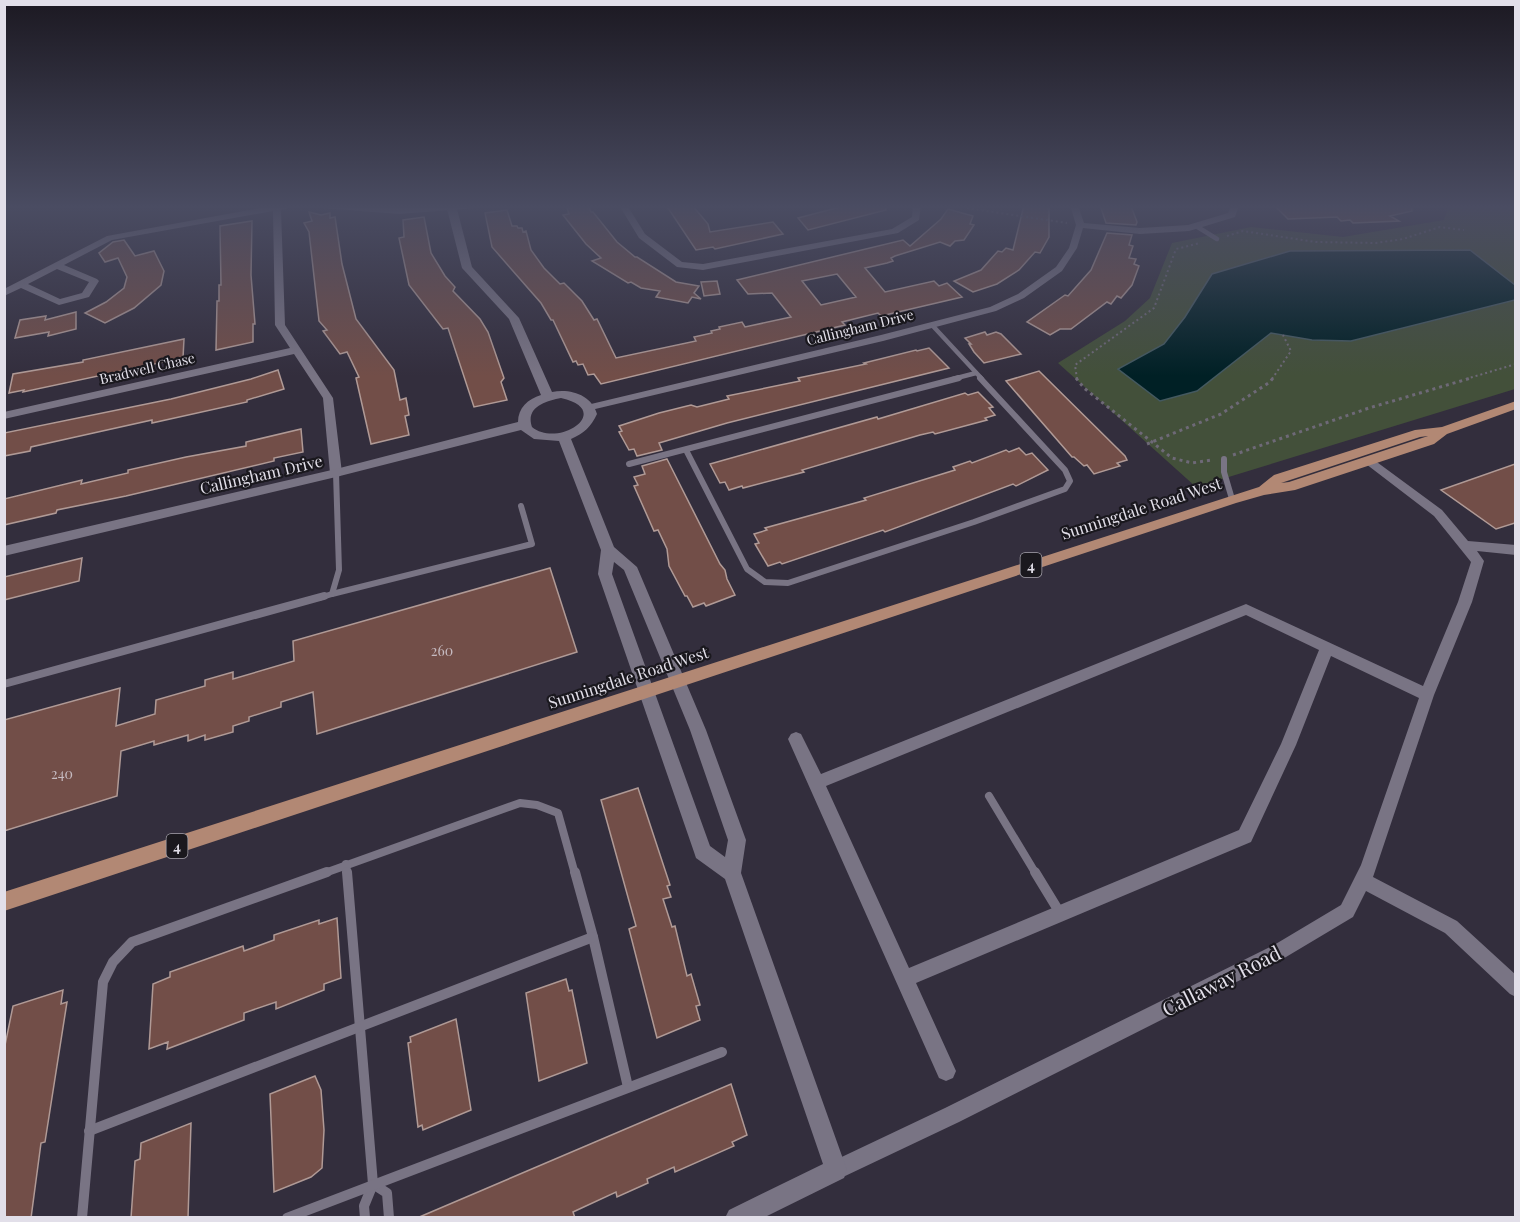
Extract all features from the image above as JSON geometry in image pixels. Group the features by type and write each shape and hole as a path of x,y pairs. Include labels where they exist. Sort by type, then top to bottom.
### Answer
{"main road":[{"name":"Sunningdale Road West","path":"1264,490 1279,478 1419,433 1443,431 1515,405"},
{"name":"Sunningdale Road West","path":"4,902 1232,499 1264,490 1290,487 1370,461 1430,441 1443,431"}],"street":[{"path":"4,293 62,262"},
{"path":"278,262 280,325 328,398 336,473"},
{"path":"465,262 467,268 514,318 548,396"},
{"path":"676,262 680,265 703,267 729,262"},
{"name":"Callingham Drive","path":"591,407 993,309 1045,282 1064,262"},
{"path":"21,284 59,302 86,295 94,281 56,265"},
{"name":"Bradwell Chase","path":"4,416 297,350"},
{"path":"548,396 574,396 584,400 591,407 590,421 584,428 564,437 538,437 523,425 523,416 528,408 548,396"},
{"name":"Callingham Drive","path":"4,551 336,473 523,425"},
{"path":"564,437 608,550 605,574 703,852 732,873"},
{"name":"Callaway Road","path":"737,1218 963,1109 1280,951 1347,911 1362,880 1427,695 1465,602 1478,561 1438,513 1370,461"},
{"path":"1465,545 1515,550"},
{"path":"608,550 630,567 678,680 737,840 732,873 836,1170"},
{"path":"817,783 1246,609 1427,695"},
{"path":"905,979 1245,836 1288,745 1327,647"},
{"path":"796,740 946,1071"},
{"path":"1362,880 1451,927 1515,988"}],"lane":[{"path":"686,450 747,569 755,579 766,582 788,583 974,522 1065,489 1070,481 1065,470 932,325"},
{"path":"629,464 976,373"},
{"path":"1224,459 1224,472 1232,499"},
{"path":"332,594 339,570 336,473"},
{"path":"4,684 332,594 532,544 521,506"},
{"path":"989,796 1060,913"},
{"path":"82,1218 103,982 113,962 132,942 520,803 537,805 558,813 593,937 628,1087"},
{"path":"346,864 373,1184 364,1206 365,1218"},
{"path":"89,1131 593,937"},
{"path":"288,1218 722,1052"},
{"path":"373,1184 387,1193 389,1218"}],"path":[{"path":"1171,262 1154,308 1075,365 1075,376 1084,388 1172,458 1192,463 1224,459 1369,408 1515,364"},
{"path":"1147,444 1221,414 1270,382 1291,351 1283,335"}],"shaded area":[{"path":"1164,262 1515,262 1515,389 1196,487 1058,363 1125,321 1150,298"},
{"path":"1253,262 1485,262 1515,285 1515,300 1351,341 1312,340 1271,333 1197,391 1160,401 1118,369 1164,344 1185,317 1212,274"}],"building":[{"path":"120,262 160,262 164,271 161,285 134,308 105,323 85,313 106,302 124,288 127,277"},
{"path":"221,262 251,262 255,324 253,324 253,342 216,350 217,301 219,301 219,285 221,285"},
{"path":"312,262 342,262 356,319 394,370 400,400 406,398 409,415 405,416 409,435 371,444 356,378 359,377 347,352 340,354 323,331 327,330 319,321"},
{"path":"404,262 436,262 455,287 453,291 480,319 488,332 504,378 501,382 507,400 474,407 448,328 443,329 409,285"},
{"path":"505,262 540,262 560,284 564,283 582,301 594,320 597,319 616,358 696,341 694,337 712,333 711,331 720,329 719,327 742,322 745,327 791,317 772,293 748,294 737,280 812,262 890,262 865,268 885,292 934,281 939,286 947,283 962,297 881,316 878,313 842,322 845,325 601,384 594,374 588,375 583,364 578,365 576,361 573,362 553,320","holes":["837,274 856,297 821,305 802,281"]},
{"path":"594,262 645,262 676,282 699,286 694,293 701,299 692,297 688,303 656,297 660,291 628,283"},
{"path":"988,262 1026,262 1019,270 997,284 973,292 954,281 981,270"},
{"path":"1094,262 1135,262 1134,264 1139,266 1132,285 1121,298 1117,296 1111,304 1107,302 1071,329 1060,329 1050,335 1027,322 1065,295 1068,296 1091,270"},
{"path":"717,281 720,294 704,296 701,282"},
{"path":"76,312 76,329 48,336 49,332 15,338 20,320 46,316 45,320"},
{"path":"985,332 987,335 996,332 1001,334 1021,354 984,363 965,338"},
{"path":"184,339 183,358 9,393 13,374 83,362 83,360"},
{"path":"929,348 949,368 727,423 659,443 662,450 637,456 634,449 629,450 619,432 622,431 619,426 659,413 691,405 697,407 729,399 727,396 800,381 798,378"},
{"path":"278,370 284,389 247,400 247,402 152,423 152,420 31,447 30,451 4,456 4,433 171,399"},
{"path":"1039,371 1127,460 1117,463 1120,466 1094,474 1087,465 1084,466 1072,457 1006,381"},
{"path":"978,392 993,407 989,408 995,415 985,418 987,420 935,434 933,432 920,435 802,470 804,472 729,490 725,482 720,483 710,464 965,393 968,395"},
{"path":"301,429 303,452 126,496 57,510 56,513 4,525 4,499 82,480 81,484 128,473 128,470 186,457 246,446 246,442"},
{"path":"1019,448 1026,455 1032,453 1048,470 1016,486 1013,484 885,532 883,530 782,564 780,562 768,566 755,544 759,543 754,534 767,530 765,528 866,500 864,498 955,470 953,467 970,461 972,463 1006,450 1009,452"},
{"path":"667,459 725,570 735,595 706,606 704,603 693,607 685,596 669,566 667,549 658,530 654,531 634,486 638,485 634,477 645,474 642,466"},
{"path":"1515,464 1515,523 1496,529 1441,490"},
{"path":"82,558 79,581 4,600 4,577"},
{"path":"550,568 577,652 317,734 313,692 281,702 281,707 249,717 249,721 233,726 233,732 205,740 205,735 188,741 188,735 154,745 154,741 121,751 117,796 4,831 4,720 120,688 116,726 155,714 156,700 205,686 205,680 233,672 233,679 294,661 293,641"},
{"path":"638,788 670,885 667,886 671,897 663,899 672,927 675,926 687,976 691,974 700,1005 696,1006 700,1020 657,1038 629,929 636,926 601,800"},
{"path":"337,918 341,978 324,984 324,990 276,1009 276,1002 244,1013 244,1020 167,1049 168,1042 149,1049 153,984 170,977 170,972 243,946 244,951 274,940 274,935 319,920 319,924"},
{"path":"566,979 569,991 572,990 587,1063 539,1081 526,993"},
{"path":"63,990 61,1004 67,1002 45,1142 41,1143 31,1218 4,1218 4,1050 13,1006"},
{"path":"456,1019 471,1110 423,1130 422,1125 418,1127 408,1043 411,1042 410,1037"},
{"path":"315,1076 321,1090 324,1130 322,1168 311,1177 274,1192 270,1094"},
{"path":"731,1084 747,1135 732,1142 734,1146 675,1172 674,1167 647,1179 648,1183 617,1197 616,1192 573,1212 575,1218 417,1218"},
{"path":"191,1123 188,1218 131,1218 135,1161 140,1159 141,1143"}]}
